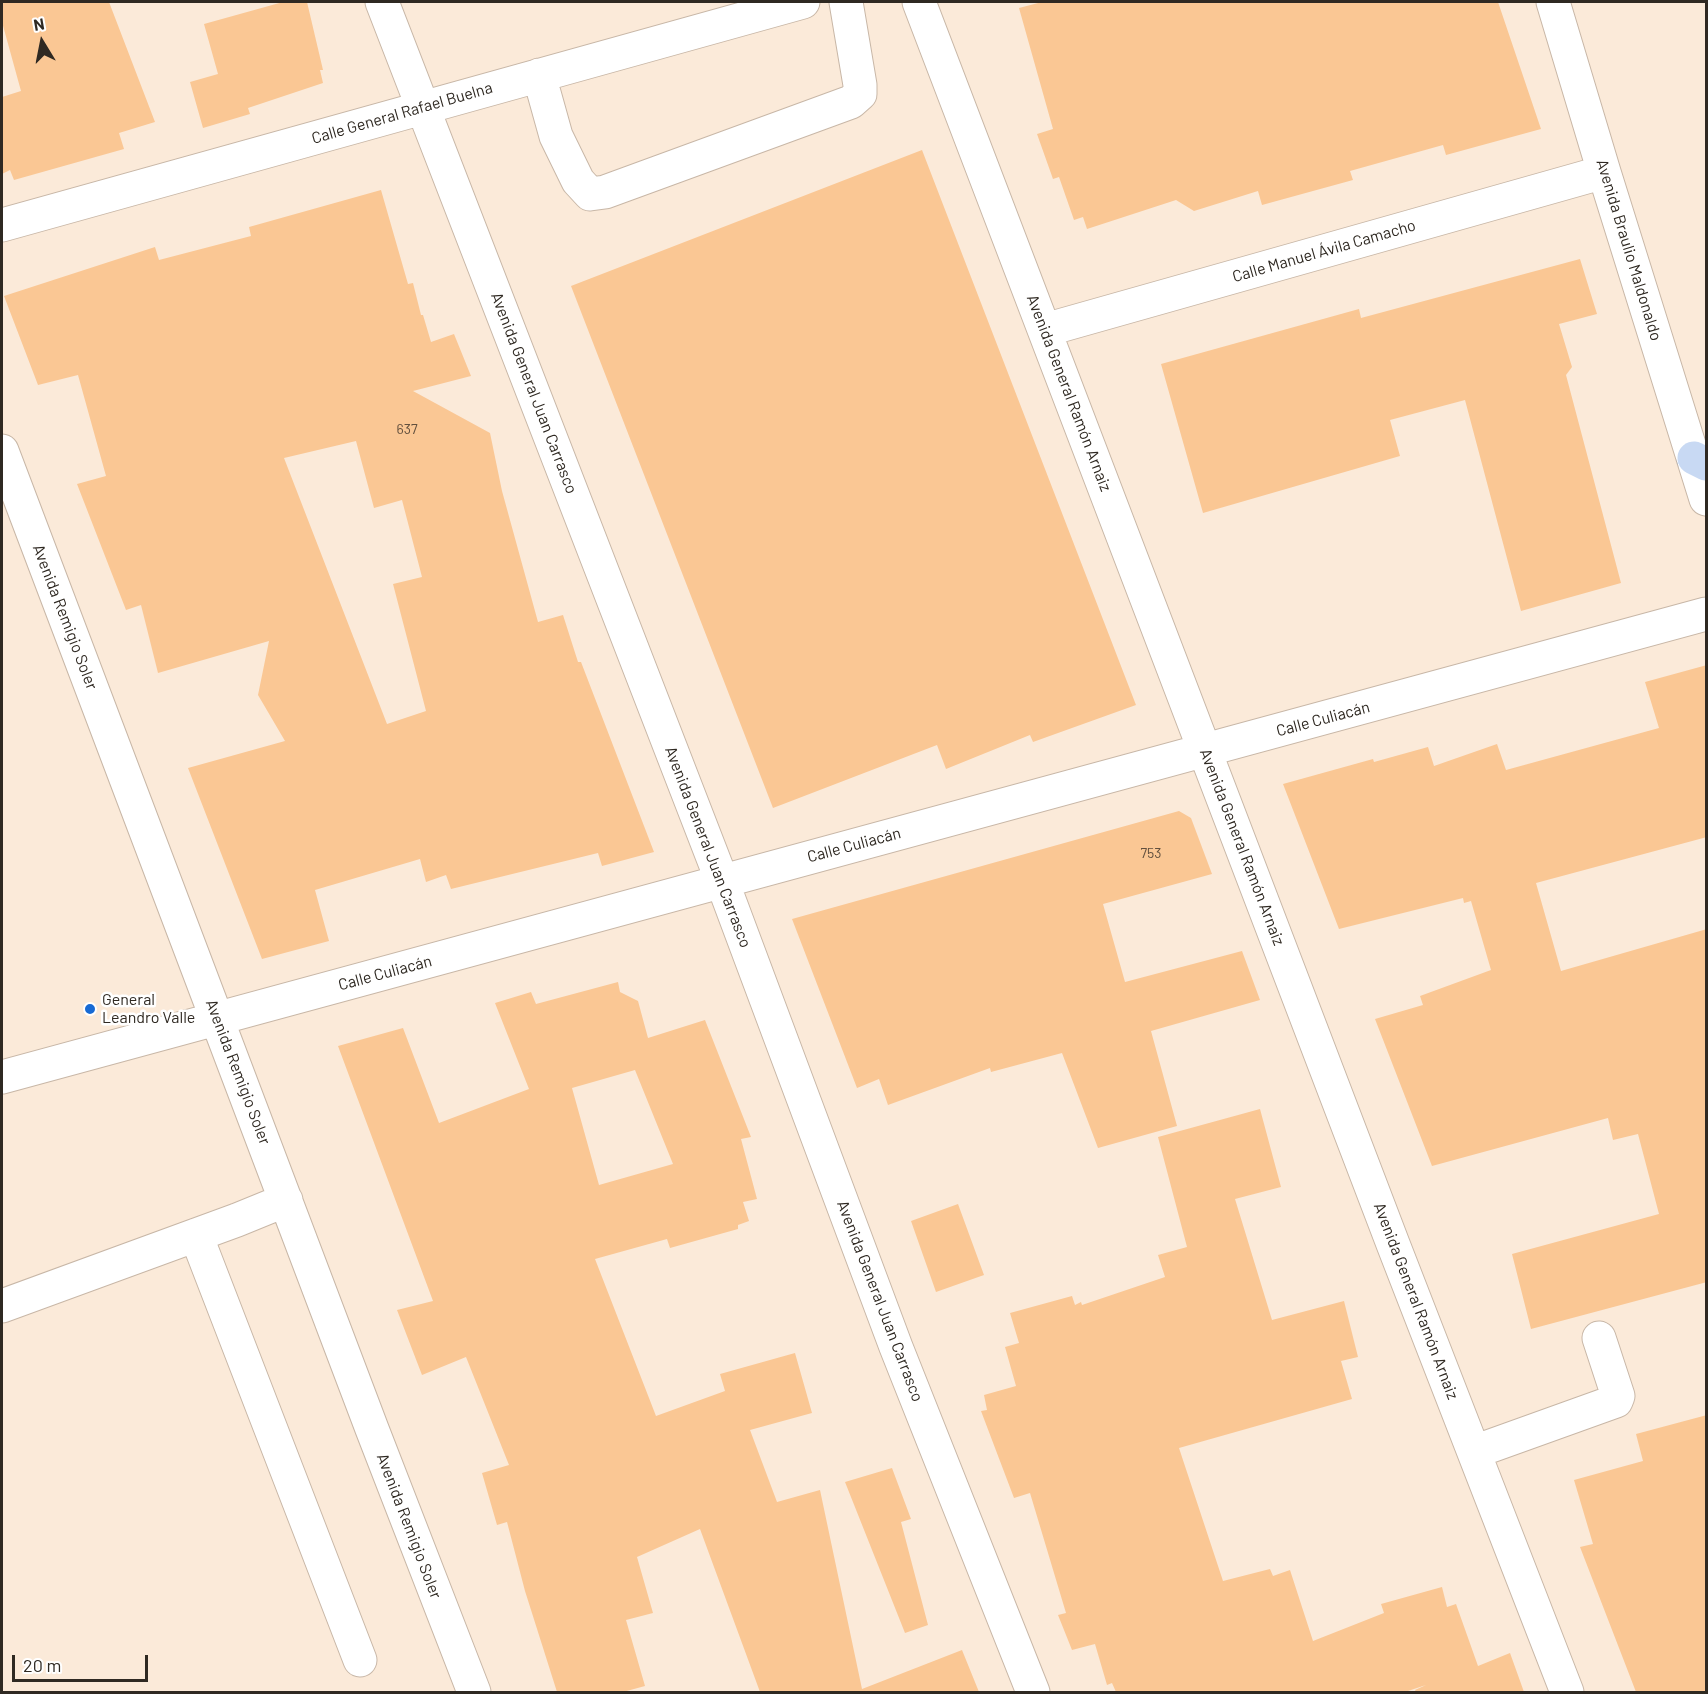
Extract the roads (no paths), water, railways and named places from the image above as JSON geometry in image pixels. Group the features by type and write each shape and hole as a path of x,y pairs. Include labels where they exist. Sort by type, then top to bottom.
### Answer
{"street":[{"name":"Avenida General Juan Carrasco","path":"382,2 722,881 896,1347 1033,1692"},
{"name":"Calle General Rafael Buelna","path":"2,225 803,2"},
{"path":"539,75 556,136 578,181 590,194 605,192 851,102 860,94 860,85 846,2"},
{"name":"Avenida General Ramón Arnaiz","path":"919,2 1567,1692"},
{"name":"Avenida Braulio Maldonaldo","path":"1553,2 1604,172 1700,461 1707,499"},
{"name":"Calle Manuel Ávila Camacho","path":"1045,330 1604,172"},
{"name":"Avenida Remigio Soler","path":"2,451 474,1692"},
{"name":"Calle Culiacán","path":"2,1077 1707,614"},
{"path":"2,1306 286,1200"},
{"path":"196,1235 360,1660"},
{"path":"1474,1452 1617,1401 1618,1396 1599,1338"}],"place":[{"name":"General Leandro Valle","path":"90,1009"}]}
